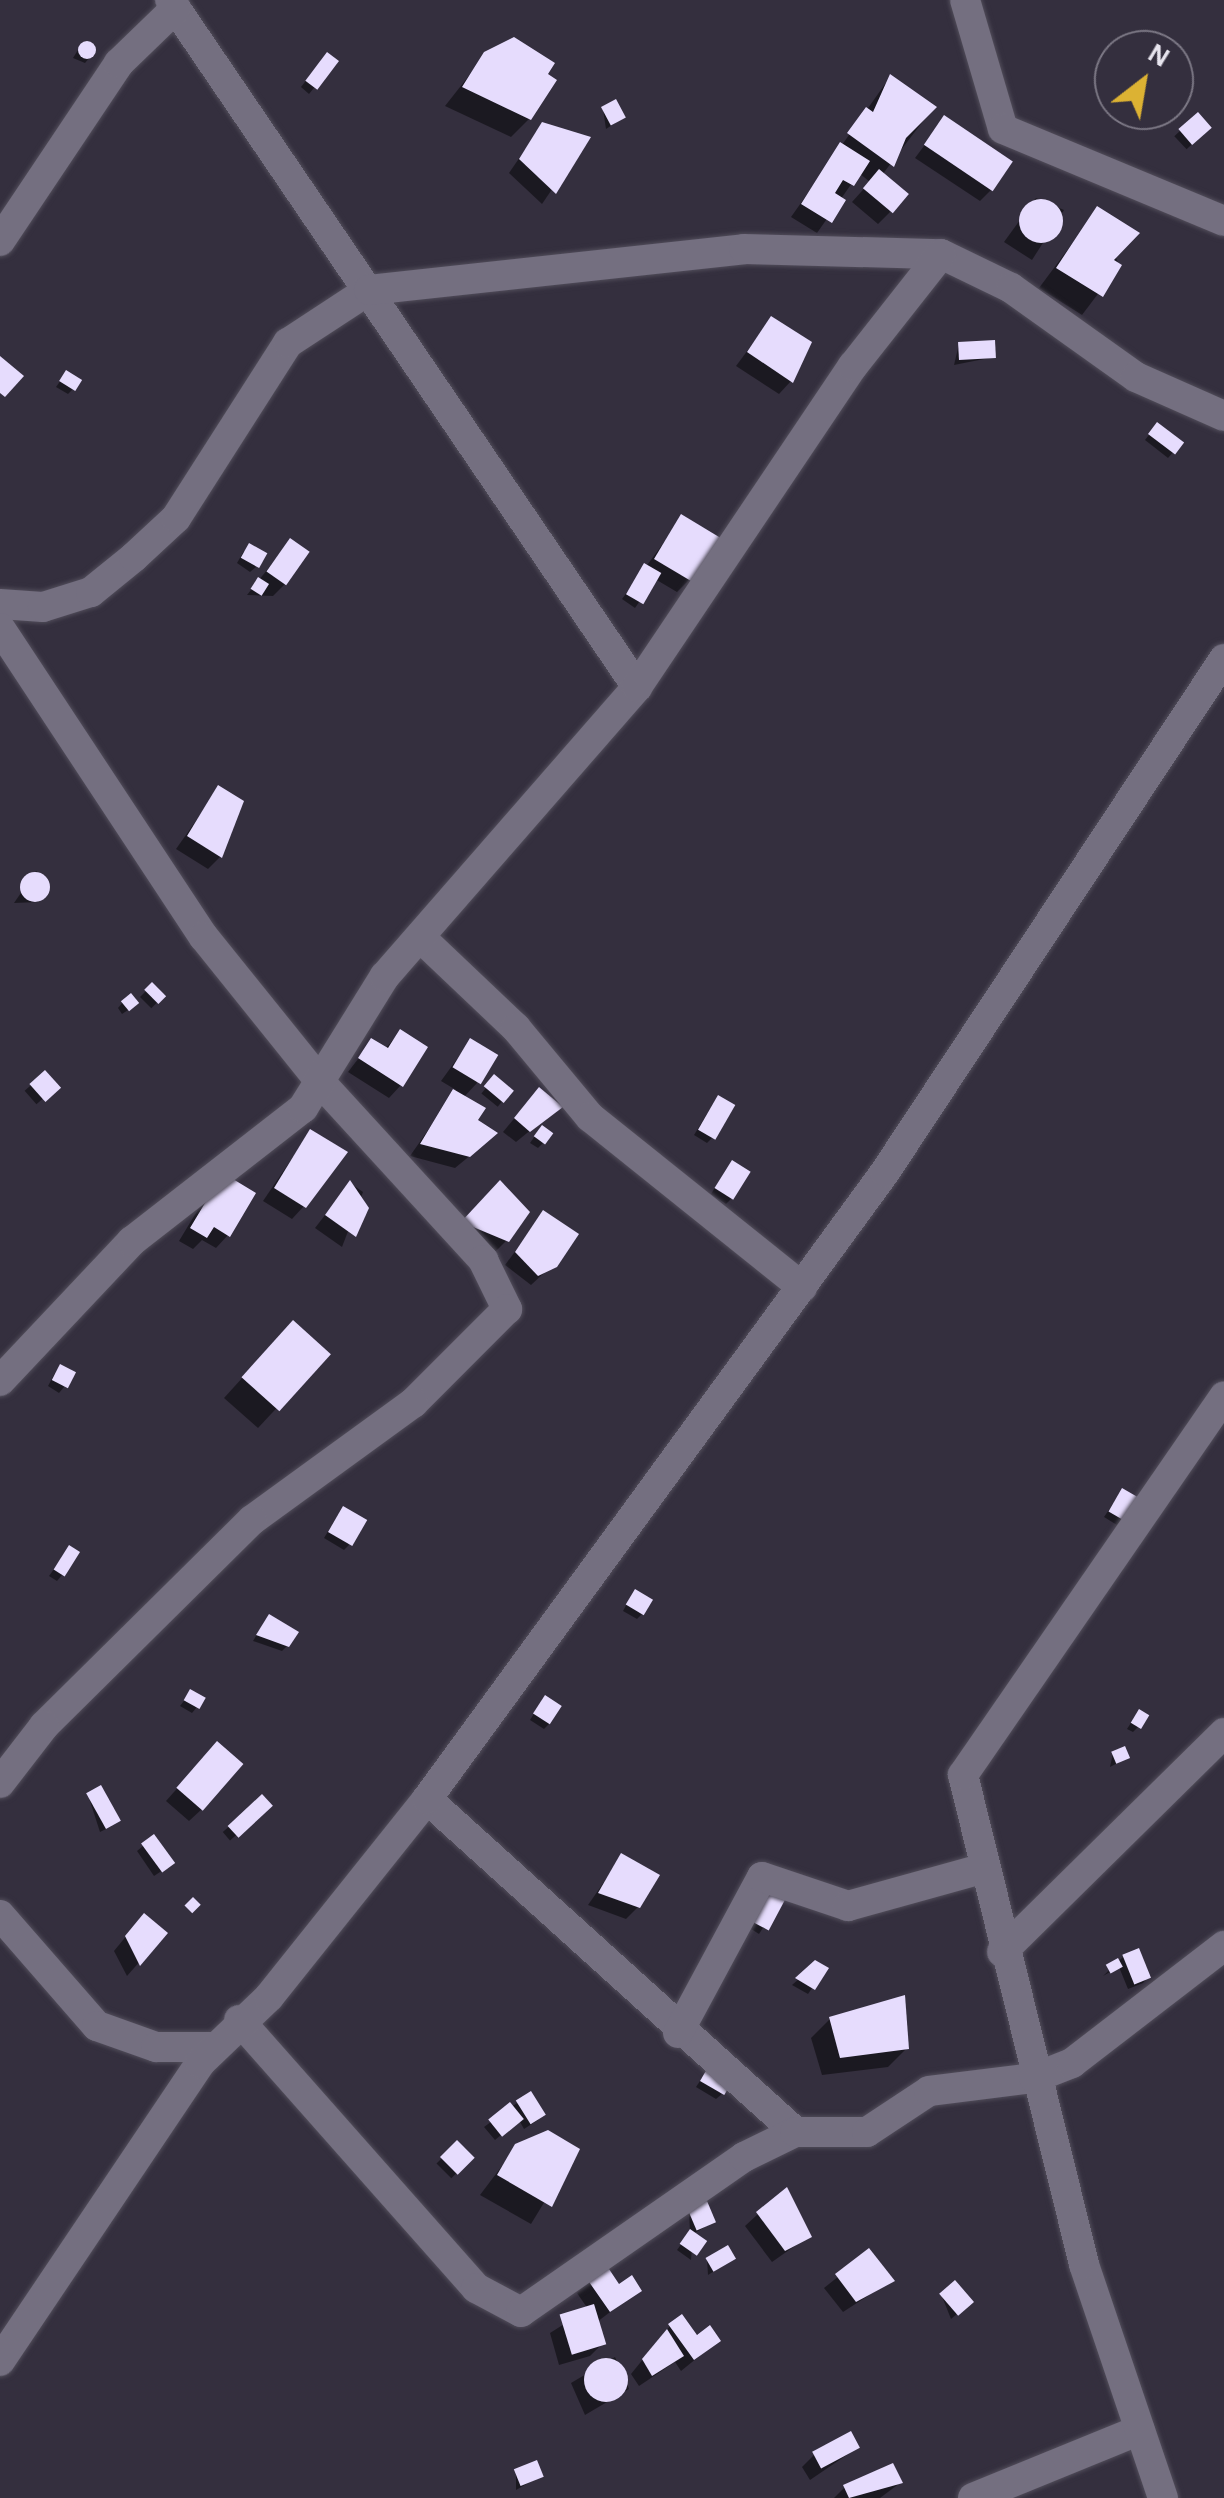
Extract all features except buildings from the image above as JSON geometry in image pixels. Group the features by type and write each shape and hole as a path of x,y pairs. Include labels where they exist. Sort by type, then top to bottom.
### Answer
{"street":[{"path":"965,0 1003,129 1224,221"},
{"path":"0,241 119,63 173,4 636,686"},
{"path":"0,604 44,608 91,592 134,557 176,518 288,343 369,290 744,249 941,254 1011,288 1136,377 1224,416"},
{"path":"0,1381 132,1241 322,1084 361,1008 636,686 853,366 941,254"},
{"path":"0,628 204,938 322,1084 490,1269 507,1308 500,1323 413,1403 252,1520 44,1726 0,1783"},
{"path":"0,2360 215,2047 239,2020 269,1997 427,1799 802,1287 1224,660"},
{"path":"420,937 516,1028 590,1117 802,1287"},
{"path":"1163,2498 1034,2078 963,1775 1224,1396"},
{"path":"1002,1952 1224,1733"},
{"path":"427,1799 678,2033 795,2132"},
{"path":"678,2033 762,1877 848,1906 985,1868"},
{"path":"0,1915 97,2026 156,2047 215,2047"},
{"path":"239,2020 476,2288 521,2312 689,2190 795,2132 867,2132 929,2091 1034,2078 1104,2042 1224,1946"},
{"path":"974,2498 1140,2430"}]}
